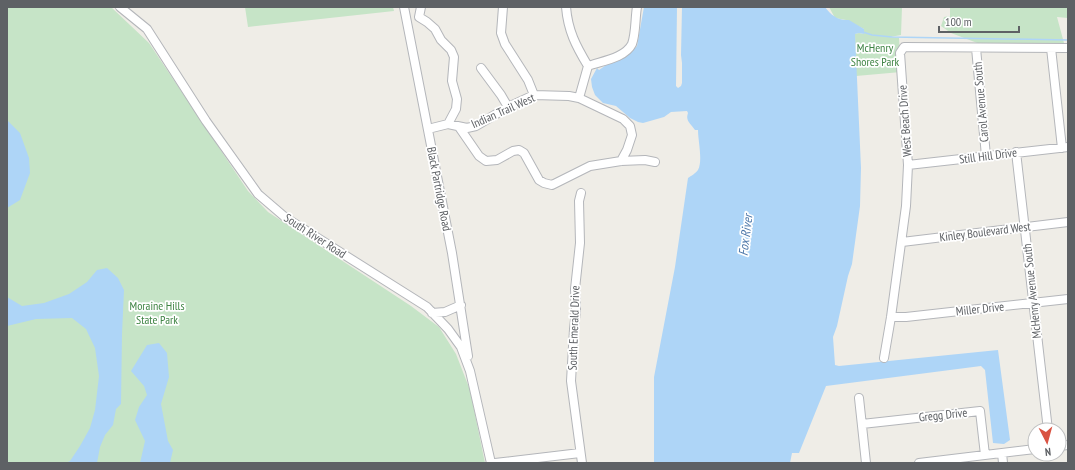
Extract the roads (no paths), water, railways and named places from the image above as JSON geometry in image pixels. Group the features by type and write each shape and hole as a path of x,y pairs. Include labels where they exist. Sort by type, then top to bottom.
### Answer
{"street":[{"name":"South River Road","path":"120,7 147,30 206,121 258,194 286,218 426,307 448,329 461,347 470,371 491,463"},
{"name":"Black Partridge Road","path":"404,7 452,254 470,371"},
{"path":"419,17 421,7"},
{"path":"503,7 501,33 505,44 528,80 534,95"},
{"path":"566,7 570,34 574,44 588,66 579,98"},
{"path":"588,66 622,54 628,50 632,44 637,7"},
{"path":"406,20 419,17 427,22 435,29 441,40 451,50 454,57 452,81 457,99 456,109 448,124"},
{"name":"West Beach Drive","path":"884,358 906,206 908,165 901,50 904,47 1068,48"},
{"name":"Carol Avenue South","path":"976,48 986,156"},
{"path":"1051,48 1065,148"},
{"path":"481,68 508,107"},
{"name":"Indian Trail West","path":"428,129 448,124 467,128 476,126 508,107 534,95 569,96 579,98 623,119 630,126 632,135 627,150 621,161"},
{"path":"459,127 479,156 486,161 497,160 513,151 519,150 524,153 539,180 552,185 590,166 621,161 645,160 655,162"},
{"name":"Still Hill Drive","path":"908,165 1016,152 1065,148"},
{"name":"McHenry Avenue South","path":"1016,152 1047,422"},
{"name":"South Emerald Drive","path":"581,193 579,201 580,243 575,289 576,310 572,381 582,463"},
{"name":"Kinley Boulevard West","path":"902,242 1068,222"},
{"name":"Miller Drive","path":"891,317 906,317 1068,299"},
{"path":"432,313 445,312 460,305"},
{"path":"859,398 866,463"},
{"name":"Gregg Drive","path":"862,424 980,411 985,454"},
{"path":"919,463 1027,450"},
{"path":"495,463 580,453"},
{"path":"1002,453 1003,463"}],"water":[{"name":"Fox River","path":"644,7 677,7 676,86 678,88 682,83 682,7 825,7 835,17 841,20 849,20 864,29 864,34 855,34 861,168 860,206 852,264 833,337 835,365 839,366 998,350 1010,440 1004,444 993,443 985,370 981,366 826,386 799,453 792,453 790,463 654,463 654,377 675,267 688,178 698,170 700,162 698,130 695,130 689,122 687,118 687,111 671,112 664,117 643,123 638,122 630,118 616,106 603,103 595,95 591,79 597,68 599,70 612,61 627,56 637,46"},
{"path":"7,120 20,133 29,158 30,173 20,200 7,208"},
{"path":"107,268 118,278 124,290 121,404 116,409 113,425 105,435 100,447 97,463 66,463 70,461 90,428 95,410 99,376 95,348 86,329 72,318 36,319 7,326 7,297 22,306 44,303 69,294 87,282 97,270"},
{"path":"159,343 167,353 169,377 161,404 168,441 173,450 170,463 140,463 145,441 135,420 139,407 147,395 144,386 131,371 147,345"}],"waterway":[{"path":"863,32 872,35 892,37 1068,40"}],"park label":[{"name":"McHenry Shores Park","path":"875,55"},
{"name":"Moraine Hills State Park","path":"157,313"}]}
